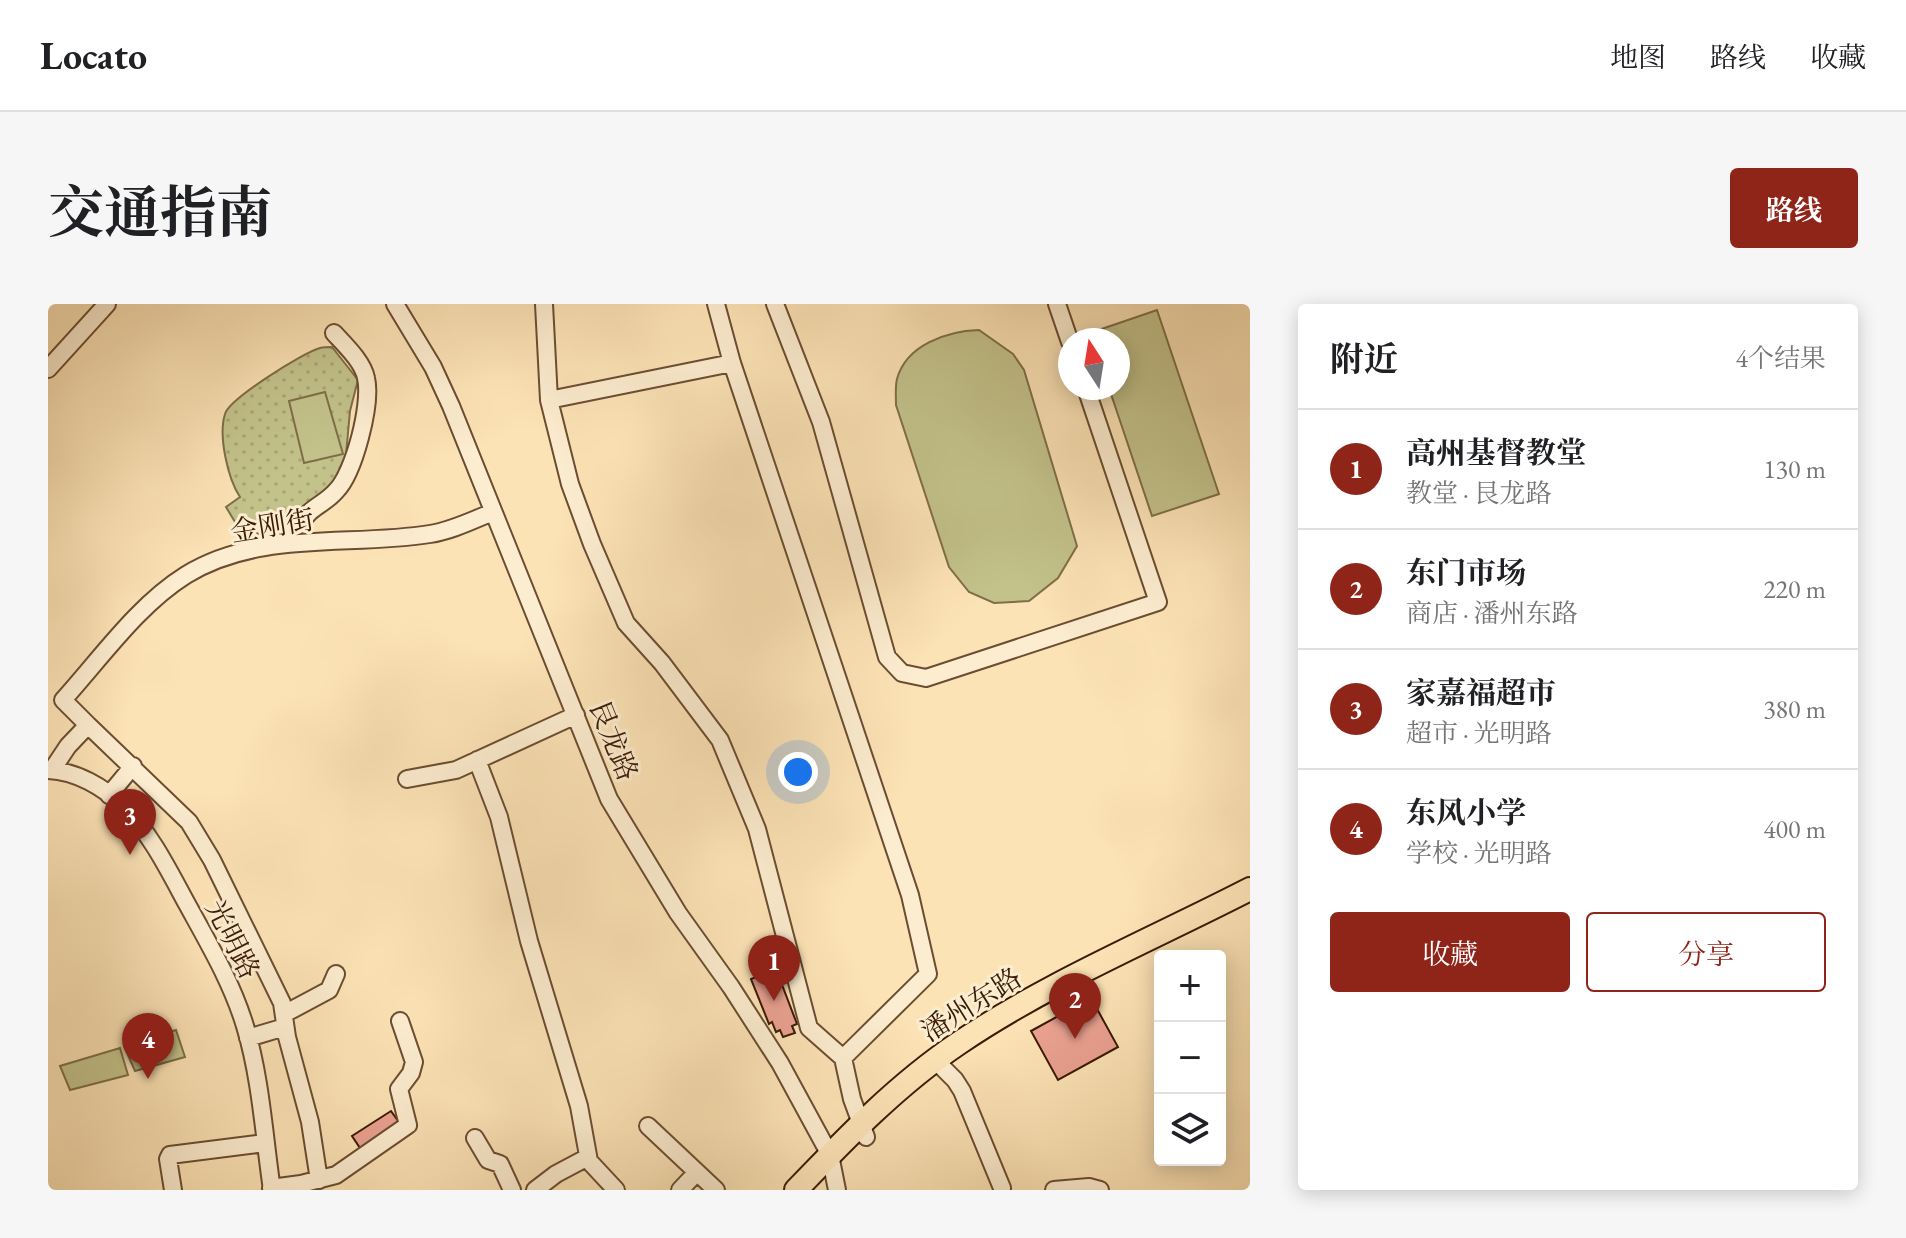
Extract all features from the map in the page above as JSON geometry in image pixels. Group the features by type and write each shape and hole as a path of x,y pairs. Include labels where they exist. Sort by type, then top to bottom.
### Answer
{"main road":[{"name":"潘州东路","path":"813,1190 833,1171 863,1131 992,1022 1250,889"},
{"name":"潘州东路","path":"940,1065 1025,1017 1250,900"},
{"name":"潘州东路","path":"796,1190 833,1171"}],"street":[{"path":"48,369 107,304"},
{"name":"艮龙路","path":"395,304 433,367 609,799 678,913 761,1031 833,1171"},
{"path":"544,304 549,400 570,484 592,544 626,623 662,663 720,740 757,829 809,1028 843,1058 863,1131"},
{"path":"716,304 732,363 906,880 928,974 843,1058"},
{"path":"775,304 821,422 887,657 902,673 926,678 1158,602 1090,400"},
{"path":"1057,304 1065,328"},
{"path":"256,549 266,539 287,533 301,524 306,513 335,493 351,467 364,414 366,378 357,360 334,333"},
{"path":"549,400 732,363"},
{"name":"金刚街","path":"88,725 63,700 139,615 172,585 200,568 256,549 431,534 493,512"},
{"path":"407,779 456,770 576,715"},
{"path":"50,770 88,725 133,766 200,837 281,1001 306,1103 319,1180"},
{"path":"477,760 499,817 529,941 579,1106 588,1157 592,1166 616,1190"},
{"path":"109,795 133,766"},
{"name":"光明路","path":"50,770 91,782 124,807 145,832 218,962 248,1038 257,1079 271,1189"},
{"path":"248,1038 284,1021 329,990 336,974"},
{"path":"271,1189 319,1180 353,1166 408,1125 399,1089 411,1073 414,1062 400,1021"},
{"path":"940,1065 962,1091 1000,1189"},
{"path":"648,1126 716,1190"},
{"path":"475,1138 488,1160 500,1164 512,1190"},
{"path":"173,1190 170,1155 265,1143"},
{"path":"535,1190 556,1174 588,1157"},
{"path":"680,1190 697,1172"},
{"path":"1054,1190 1089,1187 1100,1190"}],"shaded area":[{"path":"1157,310 1219,494 1152,516 1113,400 1130,400 1130,328 1105,328"},
{"path":"979,330 1013,354 1024,370 1077,546 1058,578 1029,601 994,603 969,592 949,567 896,405 897,379 909,357 941,337"},
{"path":"332,347 358,380 350,411 346,455 334,482 289,528 258,534 252,530 247,534 241,532 226,507 240,497 225,457 225,414 239,398 284,367 311,351"},
{"path":"325,392 343,454 304,463 289,401"},
{"path":"176,1030 185,1057 135,1071 124,1046"},
{"path":"120,1048 128,1075 70,1090 60,1066"}],"building":[{"path":"776,969 797,1024 792,1026 795,1033 783,1037 780,1030 776,1032 772,1022 769,1024 751,979"},
{"path":"1091,998 1118,1047 1058,1080 1031,1031"},
{"path":"391,1111 403,1128 364,1154 352,1136"}],"place":[{"name":"家嘉福超市","path":"130,855"},
{"name":"高州基督教堂","path":"774,1001"},
{"name":"东门市场","path":"1075,1039"},
{"name":"东风小学","path":"148,1079"}]}
